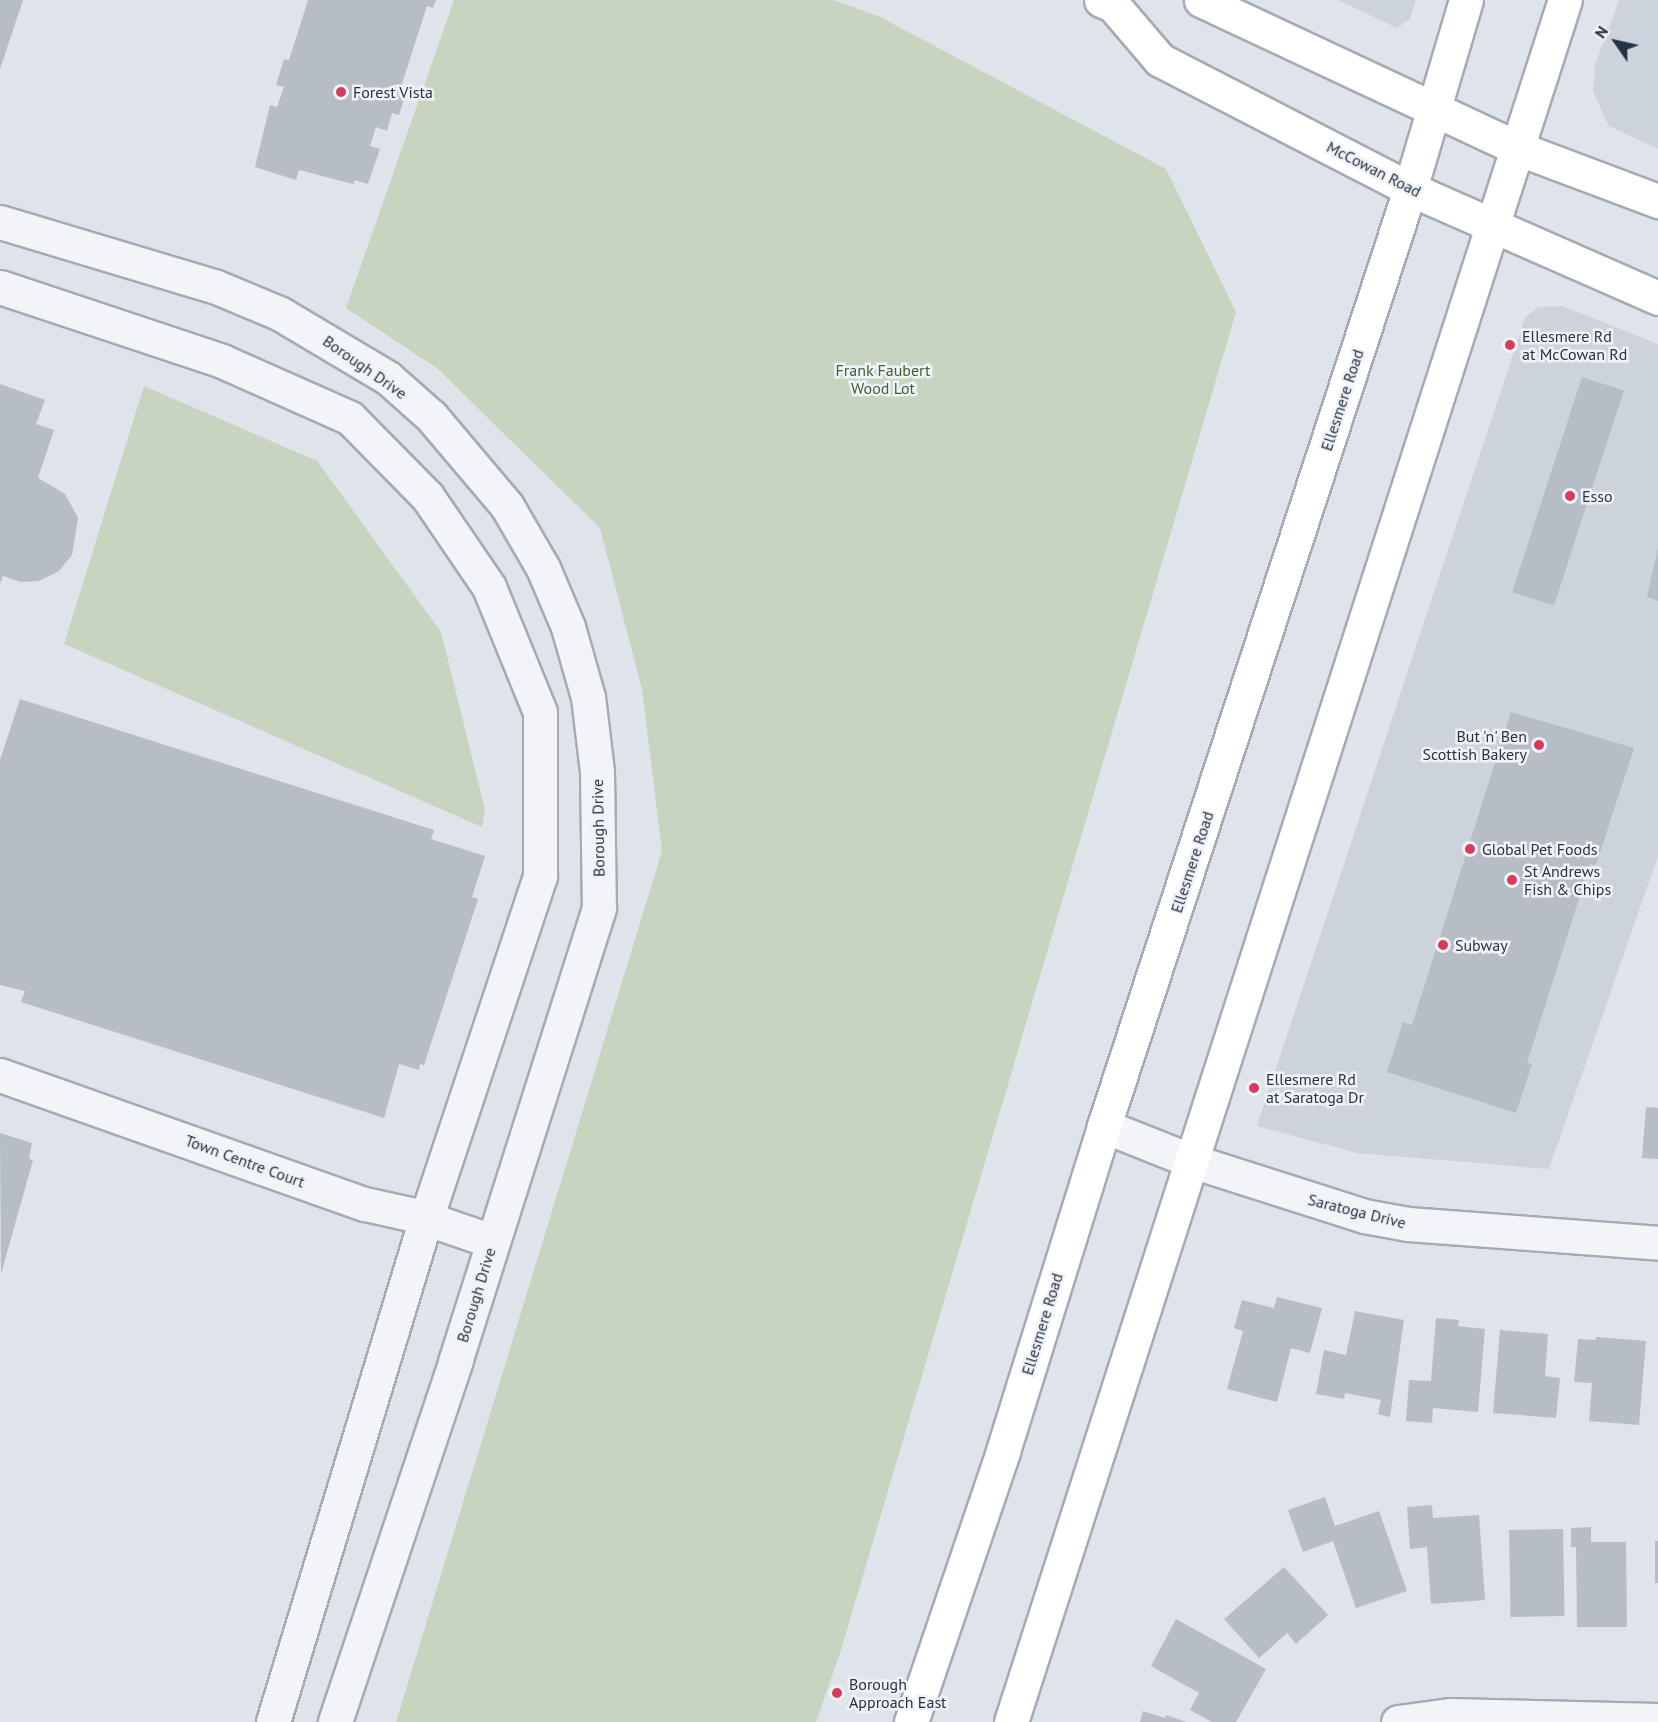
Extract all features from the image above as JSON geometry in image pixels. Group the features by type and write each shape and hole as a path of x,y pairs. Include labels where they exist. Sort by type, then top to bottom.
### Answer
{"main road":[{"name":"McCowan Road","path":"1107,3 1145,0"},
{"path":"1201,0 1517,147 1658,201"},
{"name":"Ellesmere Road","path":"911,1722 1003,1451 1104,1126 1410,189 1431,108 1466,0"},
{"path":"1011,1722 1494,227 1517,147 1565,0"},
{"name":"McCowan Road","path":"1107,3 1160,60 1410,189 1658,298"}],"street":[{"name":"Borough Drive","path":"0,222 214,286 279,313 340,346 388,378 431,416 467,455 507,506 543,568 568,627 588,697 597,771 599,908 335,1722"},
{"path":"0,287 222,361 350,418 427,496 489,587 540,712 540,876 426,1218 273,1722"},
{"name":"Town Centre Court","path":"0,1075 365,1204 426,1218 492,1241"},
{"name":"Saratoga Drive","path":"1104,1126 1192,1161 1298,1196 1408,1224 1658,1243"},
{"path":"1398,1722 1450,1715 1658,1720"}],"shaded area":[{"path":"1338,0 1416,0 1410,19 1397,28"},
{"path":"1619,0 1658,0 1658,149 1609,126 1593,91 1595,65"},
{"path":"1562,306 1658,344 1658,856 1549,1169 1357,1153 1257,1126 1525,318 1538,307"}],"green space":[{"name":"Frank Faubert Wood Lot","path":"454,0 834,0 880,17 1166,169 1236,312 841,1650 816,1722 396,1722 662,851 642,689 600,528 438,369 346,308"},
{"path":"144,386 317,461 441,632 485,810 482,827 64,644"}],"building":[{"path":"0,0 23,0 0,69"},
{"name":"Forest Vista","path":"308,0 436,0 433,8 427,6 398,96 404,99 399,115 392,113 387,131 376,127 370,146 380,149 368,184 355,180 353,184 299,170 296,180 255,167 270,105 277,107 284,87 276,85 284,59 289,60"},
{"path":"1582,377 1624,391 1554,606 1512,592"},
{"path":"0,384 45,400 36,424 54,430 38,478 65,494 78,518 72,555 59,571 39,581 21,582 3,576 0,584"},
{"path":"1658,548 1658,601 1647,597"},
{"path":"20,699 434,830 431,839 485,856 472,897 478,899 424,1065 420,1064 419,1070 399,1064 384,1118 21,1002 25,991 0,985 0,760"},
{"path":"1511,712 1634,748 1596,865 1590,864 1527,1063 1532,1064 1516,1113 1387,1072 1403,1022 1412,1025"},
{"path":"1646,1107 1658,1108 1658,1159 1642,1158"},
{"path":"0,1133 32,1143 29,1159 33,1160 1,1274"},
{"path":"1277,1297 1322,1308 1310,1353 1291,1348 1277,1402 1227,1389 1243,1331 1234,1328 1242,1300 1274,1308"},
{"path":"1355,1311 1404,1320 1390,1417 1378,1414 1381,1400 1345,1393 1344,1399 1316,1394 1324,1350 1346,1355"},
{"path":"1436,1318 1459,1320 1458,1326 1485,1329 1478,1412 1433,1408 1432,1423 1406,1421 1409,1380 1431,1381"},
{"path":"1500,1330 1548,1334 1545,1376 1560,1378 1556,1418 1493,1413"},
{"path":"1596,1337 1646,1341 1639,1425 1589,1421 1592,1383 1574,1382 1578,1339 1596,1340"},
{"path":"1325,1497 1335,1526 1379,1511 1407,1591 1356,1608 1333,1541 1303,1552 1288,1510"},
{"path":"1432,1505 1433,1518 1479,1515 1485,1600 1431,1604 1427,1547 1410,1549 1407,1507"},
{"path":"1591,1527 1591,1542 1626,1542 1627,1627 1577,1627 1576,1547 1571,1547 1571,1528"},
{"path":"1563,1529 1565,1616 1511,1617 1509,1530"},
{"path":"1655,1541 1658,1541 1658,1583 1655,1583"},
{"path":"1284,1567 1328,1615 1296,1644 1287,1633 1259,1658 1224,1619"},
{"path":"1176,1619 1266,1669 1236,1722 1212,1722 1190,1710 1199,1693 1151,1666"},
{"path":"1143,1711 1165,1718 1166,1715 1186,1722 1140,1722"}],"place":[{"name":"Forest Vista","path":"341,92"},
{"name":"Ellesmere Rd at McCowan Rd","path":"1510,345"},
{"name":"Esso","path":"1570,496"},
{"name":"But 'n' Ben Scottish Bakery","path":"1539,745"},
{"name":"Global Pet Foods","path":"1470,849"},
{"name":"St Andrews Fish & Chips","path":"1512,880"},
{"name":"Subway","path":"1443,945"},
{"name":"Ellesmere Rd at Saratoga Dr","path":"1254,1088"},
{"name":"Borough Approach East","path":"837,1693"}]}
